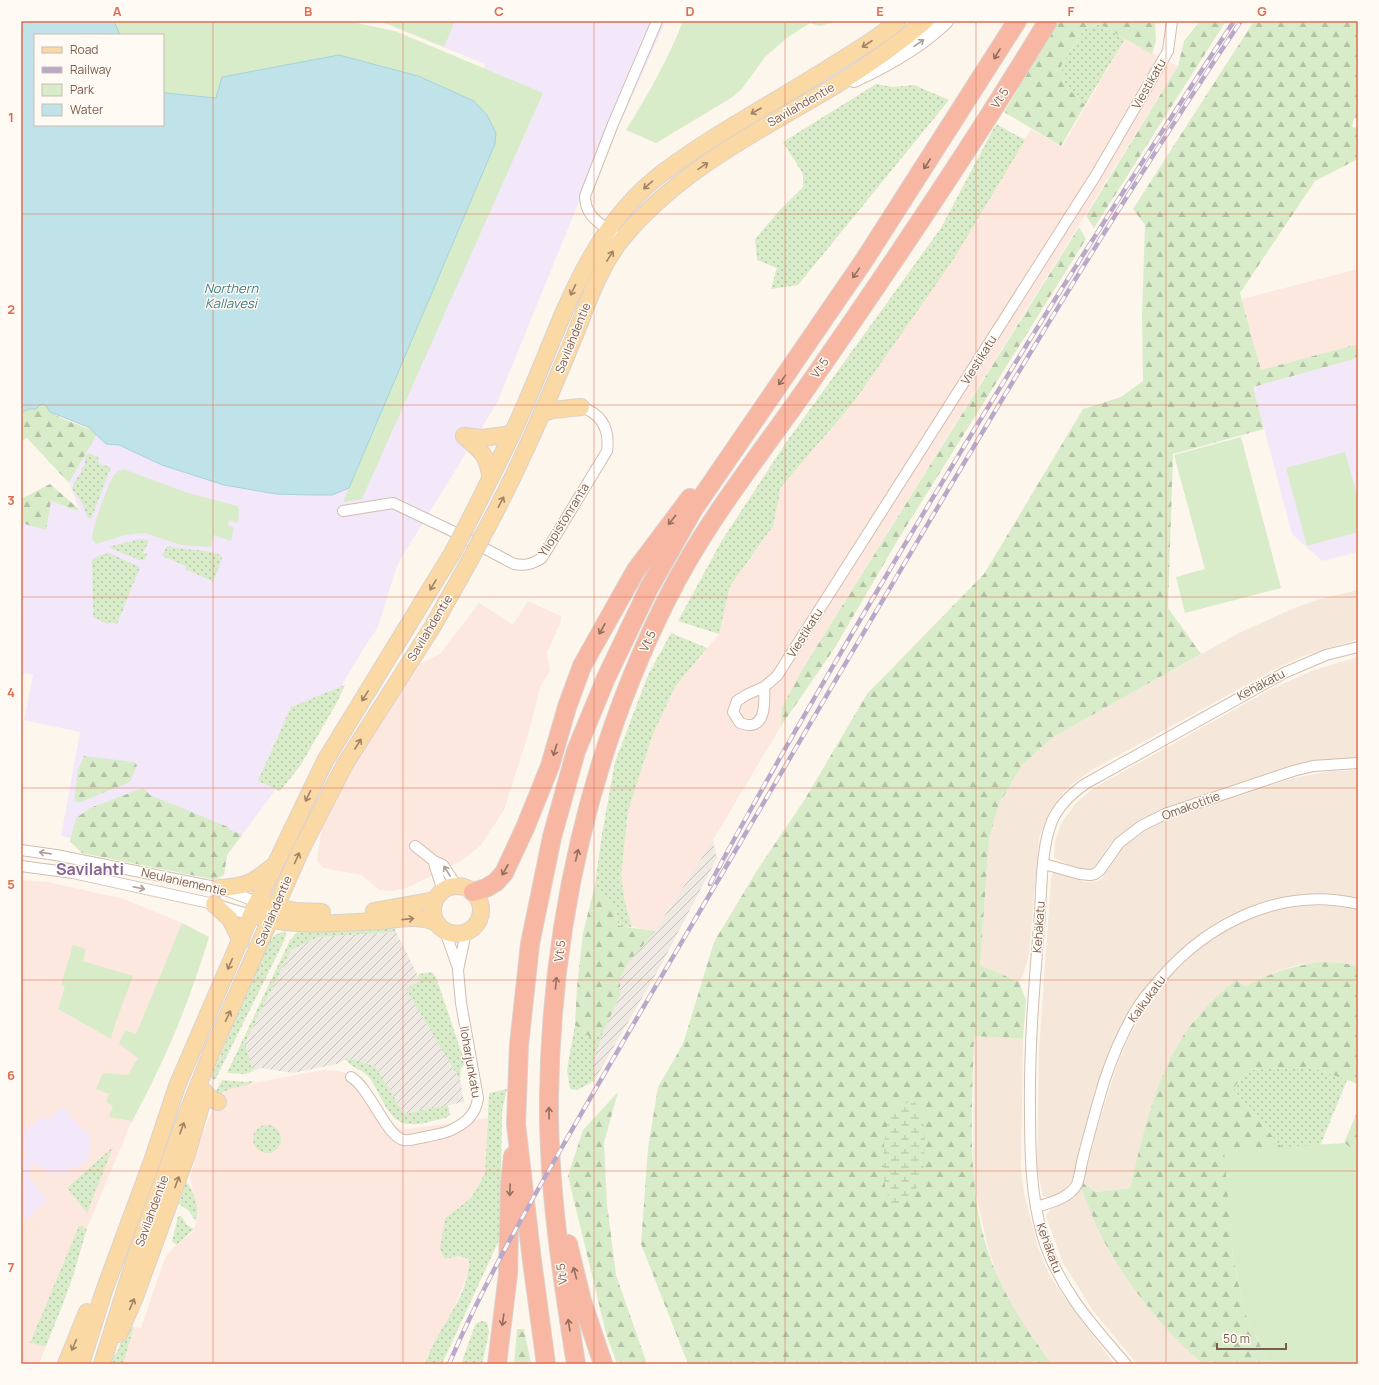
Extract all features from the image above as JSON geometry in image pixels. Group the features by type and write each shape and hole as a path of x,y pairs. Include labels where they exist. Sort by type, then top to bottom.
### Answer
{"highway":[{"name":"Vt 5","path":"546,1364 516,1124 519,1045 530,944 552,837 576,751 606,678 649,588 693,510 865,259 1017,21"},
{"name":"Vt 5","path":"576,1364 562,1276 550,1140 549,1100 553,1012 565,914 592,790 622,699 668,597 729,493 802,394 950,177 1048,21"},
{"path":"474,892 486,888 496,882 504,873 525,828 548,772 567,707 582,666 636,570 690,497 735,449"},
{"path":"497,1364 508,1274 510,1185 516,1124"},
{"path":"550,1140 567,1240 582,1302 603,1364"}],"main road":[{"name":"Savilahdentie","path":"81,1364 100,1302 152,1161 177,1086 254,908 325,761 453,552 466,527 523,412 572,294 588,260 608,229 643,190 664,171 748,116 853,53 898,21"},
{"name":"Savilahdentie","path":"103,1364 144,1230 168,1165 212,1051 300,852 345,764 432,626 470,560 511,483 554,385 593,287 602,270 621,240 649,209 690,175 757,131 873,61 925,21"},
{"path":"798,107 893,60 921,41 946,21"},
{"path":"554,385 559,396 581,407"},
{"path":"542,413 553,410 581,407"},
{"path":"490,476 489,464 485,457 480,450 464,436 482,438 512,434"},
{"path":"220,888 243,886 255,880 274,866"},
{"path":"462,886 474,892 481,905 481,912 475,926 466,932 456,934 421,917 330,923 295,923 273,914 306,912 371,912 462,886"},
{"path":"441,927 433,915 444,892"},
{"path":"214,904 230,919 241,941"},
{"name":"Neulaniementie","path":"254,908 273,914"},
{"path":"66,1364 83,1324 163,1103 179,1069 192,1049"},
{"path":"103,1364 114,1348 135,1297 187,1154 212,1098 212,1051"}],"street":[{"path":"621,240 594,219 585,205 585,196 657,21"},
{"name":"Viestikatu","path":"764,687 777,676 1096,175 1168,51 1172,21"},
{"name":"Yliopistonranta","path":"343,511 393,503 452,531 514,564 524,565 534,563 542,558 607,451 609,439 606,427 596,414 581,407"},
{"name":"Kehäkatu","path":"1126,1364 1076,1306 1063,1284 1052,1262 1036,1207 1032,1168 1030,1073 1047,837 1053,819 1065,800 1085,784 1284,672 1326,655 1358,647"},
{"name":"Omakotitie","path":"1044,864 1080,874 1095,874 1100,870 1119,843 1141,826 1165,814 1293,771 1313,766 1358,763"},
{"path":"415,846 434,861 444,866 444,892"},
{"name":"Neulaniementie","path":"21,850 56,855 220,888 254,908"},
{"path":"434,861 444,892"},
{"name":"Neulaniementie","path":"21,866 73,873 214,904 254,908"},
{"name":"Kaikukatu","path":"1036,1207 1052,1202 1067,1194 1077,1184 1096,1110 1116,1051 1136,1009 1176,961 1203,938 1219,928 1262,908 1277,904 1329,899 1358,904"},
{"name":"Iloharjunkatu","path":"441,927 458,970"},
{"name":"Iloharjunkatu","path":"351,1077 362,1086 394,1135 403,1140 447,1132 460,1126 471,1117 476,1109 478,1098 462,1018 458,970 466,932"}],"shaded area":[{"path":"380,21 666,21 621,121 613,118 497,403 400,560 378,627 362,651 297,761 227,855 224,875 61,836 80,732 24,720 33,675 21,673 21,522 51,501 77,511 79,509 69,483 97,434 106,444 119,445 162,465 224,485 276,494 332,495 474,101 485,64"},
{"path":"1125,39 1178,66 802,670 782,707 781,726 713,840 655,931 632,927 625,903 621,876 628,811 653,734 675,687 719,634 730,586 773,526 781,487 853,403 1031,129 1062,147"},
{"path":"1358,269 1358,344 1261,370 1242,299"},
{"path":"1358,358 1358,552 1322,561 1292,534 1253,387"},
{"path":"1358,590 1358,639 1301,657 1275,669 1090,771 1066,789 1049,812 1039,838 1029,955 1023,975 1019,982 980,965 989,839 999,804 1022,765 1053,737 1239,633 1294,608 1323,598"},
{"path":"528,601 561,616 561,621 547,653 550,671 540,687 528,735 504,810 481,845 461,861 409,887 393,891 379,890 362,875 323,868 317,861 322,825 340,787 420,664 440,654 479,603 513,625"},
{"path":"1358,657 1358,759 1317,762 1168,808 1139,822 1121,834 1109,845 1094,870 1086,872 1054,858 1055,841 1062,822 1075,804 1092,789 1273,688 1314,670"},
{"path":"1358,770 1358,898 1335,894 1311,894 1263,902 1218,921 1182,949 1144,991 1128,1015 1114,1042 1093,1101 1072,1180 1063,1191 1050,1198 1043,1196 1037,1167 1039,1052 1051,878 1053,873 1057,872 1085,882 1098,881 1103,877 1111,862 1124,846 1154,825 1171,818 1294,778 1331,771"},
{"path":"713,840 717,858 661,965 594,1081 594,1058 603,1032 620,996 620,978 628,963 655,931"},
{"path":"21,880 48,882 124,899 182,923 209,937 166,1053 129,1128 87,1228 73,1276 39,1364 21,1364"},
{"path":"1301,905 1335,906 1358,909 1358,966 1342,963 1301,964 1278,971 1246,986 1236,980 1214,999 1195,1019 1179,1043 1166,1068 1156,1094 1130,1188 1096,1192 1083,1183 1099,1122 1118,1062 1131,1033 1147,1006 1166,980 1206,943 1241,922 1269,911"},
{"path":"396,932 420,980 406,989 460,1080 464,1102 404,1114 375,1066 348,1058 337,1064 293,1073 261,1068 253,1071 245,1043 291,950 318,937"},
{"path":"974,1036 1023,1039 1021,1168 1024,1193 1038,1248 1049,1274 1064,1297 1114,1364 1052,1364 1014,1310 998,1278 987,1244 973,1180"},
{"path":"323,1070 339,1071 355,1076 393,1125 402,1130 487,1118 485,1173 471,1198 445,1218 445,1259 459,1256 469,1259 469,1270 452,1313 428,1353 425,1364 123,1364 134,1327 141,1328 165,1258 172,1249 193,1232 198,1217 190,1178 202,1135 218,1097 231,1087"},
{"path":"64,1106 82,1130 86,1129 89,1135 91,1142 88,1158 79,1168 76,1165 69,1170 70,1172 59,1175 49,1173 34,1163 30,1166 32,1170 27,1174 47,1200 26,1220 21,1213 21,1155 24,1158 28,1155 21,1147 21,1134 43,1116 47,1120"},
{"path":"1081,1188 1109,1251 1125,1275 1160,1319 1203,1364 1137,1364 1094,1312 1063,1263 1046,1216 1051,1209 1069,1201"}],"green space":[{"path":"114,21 347,21 395,31 543,93 362,499 343,502 495,144 474,101 418,76 339,55 216,98 165,93 164,34 120,34"},
{"path":"380,21 455,21 444,47"},
{"path":"683,21 837,21 820,26 810,23 787,38 765,57 741,90 731,98 656,143 626,130 657,77"},
{"path":"1059,21 1155,21 1156,41 1152,54 1099,24 1084,29 1061,66 1064,84 1085,105 1061,146 1004,112"},
{"path":"1200,21 1226,21 1094,228 1086,216 1178,66 1184,41"},
{"path":"1254,21 1358,21 1358,119 1354,119 1352,127 1358,128 1358,159 1315,181 1240,293 1261,370 1358,344 1358,358 1253,387 1264,429 1173,454 1168,608 1201,654 1053,737 1022,765 999,804 989,839 980,965 1019,982 1026,1000 1023,1039 974,1036 972,1129 975,1191 980,1221 988,1250 999,1279 1010,1302 1023,1323 1052,1364 688,1364 641,1244 648,1148 658,1087 683,1044 714,942 756,872 805,799 867,694 984,574 1083,409 1121,397 1143,381 1142,315 1145,225 1133,209"},
{"path":"1099,24 1125,39 1085,105 1064,84 1061,66 1084,29"},
{"path":"876,84 893,87 914,85 949,100 798,285 771,289 777,268 757,260 755,239 779,211 803,187 803,174 783,142"},
{"path":"996,124 1025,140 953,260 853,403 781,487 773,526 730,586 719,634 678,621 721,542 785,444 941,228"},
{"path":"1079,227 1086,239 899,538 834,649 781,726 782,707 802,670"},
{"path":"45,404 55,415 97,434 69,483 27,438 21,442 21,413 29,409 36,409 40,405"},
{"path":"1241,437 1281,588 1185,613 1176,577 1205,569 1174,455"},
{"path":"1345,452 1358,498 1358,532 1307,546 1286,468"},
{"path":"89,453 98,457 99,464 111,467 91,519 88,518 81,501 72,489 81,472 81,469 85,465 85,456"},
{"path":"123,469 188,493 237,506 239,510 238,522 236,523 230,520 227,525 234,527 231,541 214,535 211,547 181,545 145,533 125,535 96,544 92,539 100,507 114,475"},
{"path":"50,484 79,509 77,511 51,501 46,530 21,523 21,499"},
{"path":"140,539 149,540 143,553 147,554 145,560 139,560 108,547"},
{"path":"167,546 181,549 208,551 221,555 222,559 212,584 212,581 185,569 186,566 162,556"},
{"path":"109,553 140,567 117,624 110,622 107,624 93,617 92,560 98,556"},
{"path":"671,633 707,648 675,687 653,734 628,811 621,876 625,903 632,927 619,926 614,907 595,885 602,834 615,762 648,675"},
{"path":"345,685 336,704 300,766 280,791 258,781 291,707"},
{"path":"84,756 134,762 137,765 130,782 78,803 74,800 78,769"},
{"path":"143,788 150,795 228,827 230,830 242,835 227,855 224,875 216,880 82,853 70,841 76,818 90,808"},
{"path":"595,885 614,907 619,926 655,931 628,963 620,978 620,996 603,1032 590,1037 575,1025 577,987 583,933"},
{"path":"182,923 209,937 185,1008 155,1077 132,1121 109,1117 113,1106 106,1102 109,1094 96,1089 103,1073 128,1075 138,1058 119,1044 125,1030 136,1034"},
{"path":"392,924 396,932 318,937 291,950 245,1043 253,1071 245,1074 227,1073 290,940 297,932 306,929"},
{"path":"285,931 285,939 215,1080 211,1078 267,944 275,935"},
{"path":"73,945 86,949 83,961 133,976 111,1039 58,1009 65,986 61,985"},
{"path":"1321,962 1342,963 1358,966 1358,1084 1311,1067 1247,1070 1233,1089 1282,1148 1225,1151 1233,1257 1244,1310 1267,1360 1289,1364 1203,1364 1164,1326 1140,1297 1119,1267 1098,1228 1081,1188 1083,1183 1096,1192 1130,1188 1149,1114 1162,1077 1179,1043 1197,1017 1212,1001 1236,980 1246,986 1283,970"},
{"path":"432,972 436,977 465,1063 461,1069 460,1080 406,989 420,980 418,974"},
{"path":"575,1025 590,1037 603,1032 594,1058 594,1081 577,1090 570,1089 567,1070"},
{"path":"348,1058 375,1066 404,1114 448,1105 450,1115 446,1118 423,1123 402,1123 390,1113 369,1077 347,1062 345,1059"},
{"path":"1311,1067 1347,1080 1320,1146 1282,1148 1233,1089 1247,1070"},
{"path":"222,1080 245,1082 254,1081 248,1085 228,1090 218,1097 215,1093"},
{"path":"507,1089 502,1111 500,1238 442,1364 425,1364 436,1339 458,1300 468,1273 469,1259 459,1256 445,1259 440,1249 445,1218 471,1198 485,1173 489,1093"},
{"path":"618,1092 604,1143 607,1204 616,1275 647,1364 617,1364 606,1333 568,1176 583,1130"},
{"path":"913,1100 918,1107 923,1122 925,1145 924,1168 921,1181 917,1188 903,1204 893,1205 888,1197 885,1186 883,1158 886,1130 893,1109"},
{"path":"1358,1110 1358,1153 1344,1143"},
{"path":"267,1125 277,1129 281,1139 277,1149 267,1153 257,1149 253,1139 257,1129"},
{"path":"1344,1143 1358,1153 1358,1364 1289,1364 1267,1360 1244,1310 1233,1257 1224,1151"},
{"path":"113,1147 87,1213 67,1188"},
{"path":"186,1182 192,1190 196,1200 196,1221 188,1210 179,1204"},
{"path":"178,1216 181,1216 187,1225 194,1229 177,1245 172,1242"},
{"path":"79,1226 87,1228 70,1285 46,1346 30,1343"},
{"path":"482,1321 487,1322 489,1332 482,1364 461,1364 476,1323"},
{"path":"127,1324 134,1327 123,1364 109,1364 118,1350"},
{"path":"517,1329 524,1329 531,1364 514,1364"}],"water":[{"name":"Northern Kallavesi","path":"21,21 114,21 120,34 34,34 34,126 164,126 164,92 216,98 222,77 339,55 418,76 474,101 487,115 496,133 495,144 349,488 332,495 311,495 276,494 224,485 162,465 119,445 106,444 88,427 50,412 45,404 40,405 36,409 29,409 21,413"}],"railway":[{"path":"710,884 804,715 998,390 1091,242 1234,21"},
{"path":"449,1364 488,1281 546,1175 867,626 988,422 1112,220 1241,21"}],"district":[{"name":"Savilahti","path":"90,869"}]}
